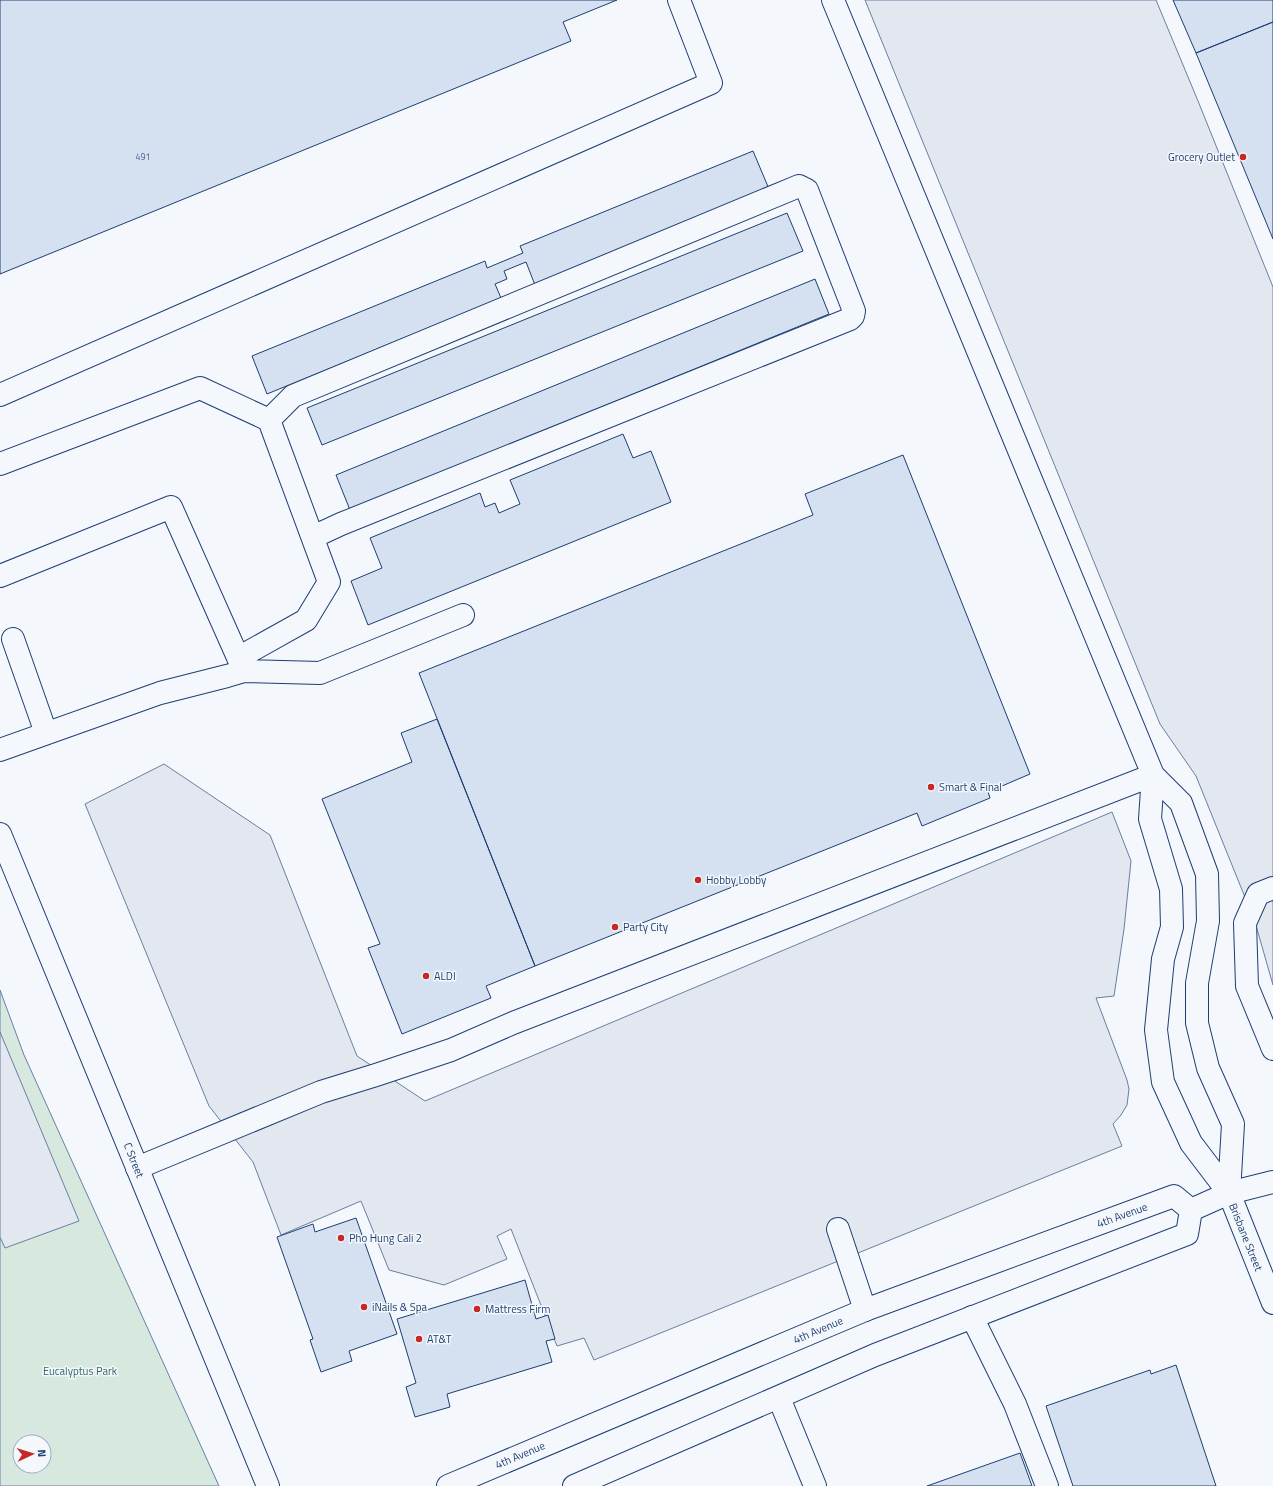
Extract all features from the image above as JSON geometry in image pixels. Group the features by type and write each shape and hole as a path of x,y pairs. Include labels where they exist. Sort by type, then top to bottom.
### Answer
{"main road":[{"path":"0,395 711,83 679,0"},
{"path":"833,0 1153,775 1182,803 1207,874 1208,921 1197,983 1197,1023 1208,1068 1233,1124 1229,1194"},
{"path":"269,420 293,396 799,186 806,190 854,310 853,316 850,319 341,524 313,537"},
{"path":"0,464 200,388 269,420 329,582 306,620 241,664 227,676 160,693 0,750"},
{"path":"0,576 171,507 241,664"},
{"path":"241,664 320,673 462,615"},
{"path":"13,639 46,733"},
{"path":"137,1168 321,1092 451,1050 513,1022 1153,775"},
{"path":"1153,775 1150,819 1171,889 1172,927 1163,959 1156,1030 1163,1082 1191,1143 1229,1194"},
{"name":"C Street","path":"0,834 268,1486"},
{"path":"1273,888 1258,894 1245,923 1247,986 1273,1049"},
{"path":"585,1484 694,1433 779,1398 875,1355 1188,1234 1191,1210 1229,1194 1273,1182"},
{"name":"Brisbane Street","path":"1229,1194 1273,1303"},
{"name":"4th Avenue","path":"448,1486 865,1310 1174,1196 1191,1210"},
{"path":"838,1229 865,1310"},
{"path":"972,1317 1014,1404 1048,1486"},
{"path":"779,1398 815,1486"}],"green space":[{"name":"Eucalyptus Park","path":"0,990 24,1055 219,1486 0,1486"}],"shaded area":[{"path":"865,0 1156,0 1198,101 1273,287 1273,985 1255,922 1196,776 1160,724"},
{"path":"164,764 270,835 357,1056 425,1101 1112,812 1131,861 1124,929 1114,996 1096,998 1129,1089 1127,1105 1113,1124 1122,1146 594,1360 584,1338 557,1346 511,1229 497,1236 507,1259 444,1285 389,1270 361,1201 281,1235 253,1162 209,1106 85,804"},
{"path":"0,1032 79,1221 5,1248 0,1237"}],"building":[{"path":"0,0 617,0 563,22 571,41 0,274"},
{"path":"1173,0 1273,0 1273,22 1196,53"},
{"path":"1273,22 1273,239 1196,53"},
{"path":"753,151 769,189 535,285 526,262 504,271 507,279 495,284 501,298 267,394 252,356 485,261 487,268 523,253 520,246"},
{"path":"787,213 803,251 322,445 307,408"},
{"path":"815,279 829,314 350,510 336,475"},
{"path":"623,434 633,458 651,451 671,502 368,625 351,581 382,568 370,538 480,493 485,507 495,503 499,513 520,504 510,480"},
{"path":"903,455 1030,774 988,792 990,798 922,826 917,813 535,966 419,673 813,515 805,494"},
{"path":"437,719 535,966 486,986 491,998 402,1034 368,948 380,944 322,799 412,762 401,733"},
{"path":"356,1218 397,1334 349,1351 352,1361 321,1372 310,1340 313,1339 277,1237 313,1224 315,1232"},
{"path":"525,1280 536,1319 548,1315 555,1339 546,1341 552,1362 447,1394 450,1407 415,1417 406,1387 416,1383 397,1319"},
{"path":"1176,1365 1216,1486 1073,1486 1046,1406 1150,1370 1151,1374"},
{"path":"1020,1453 1032,1486 927,1486"}],"place":[{"name":"Grocery Outlet","path":"1243,157"},
{"name":"Smart & Final","path":"931,787"},
{"name":"Hobby Lobby","path":"698,880"},
{"name":"Party City","path":"615,927"},
{"name":"ALDI","path":"426,976"},
{"name":"Pho Hung Cali 2","path":"341,1238"},
{"name":"iNails & Spa","path":"364,1307"},
{"name":"Mattress Firm","path":"477,1309"},
{"name":"AT&T","path":"419,1339"}]}
